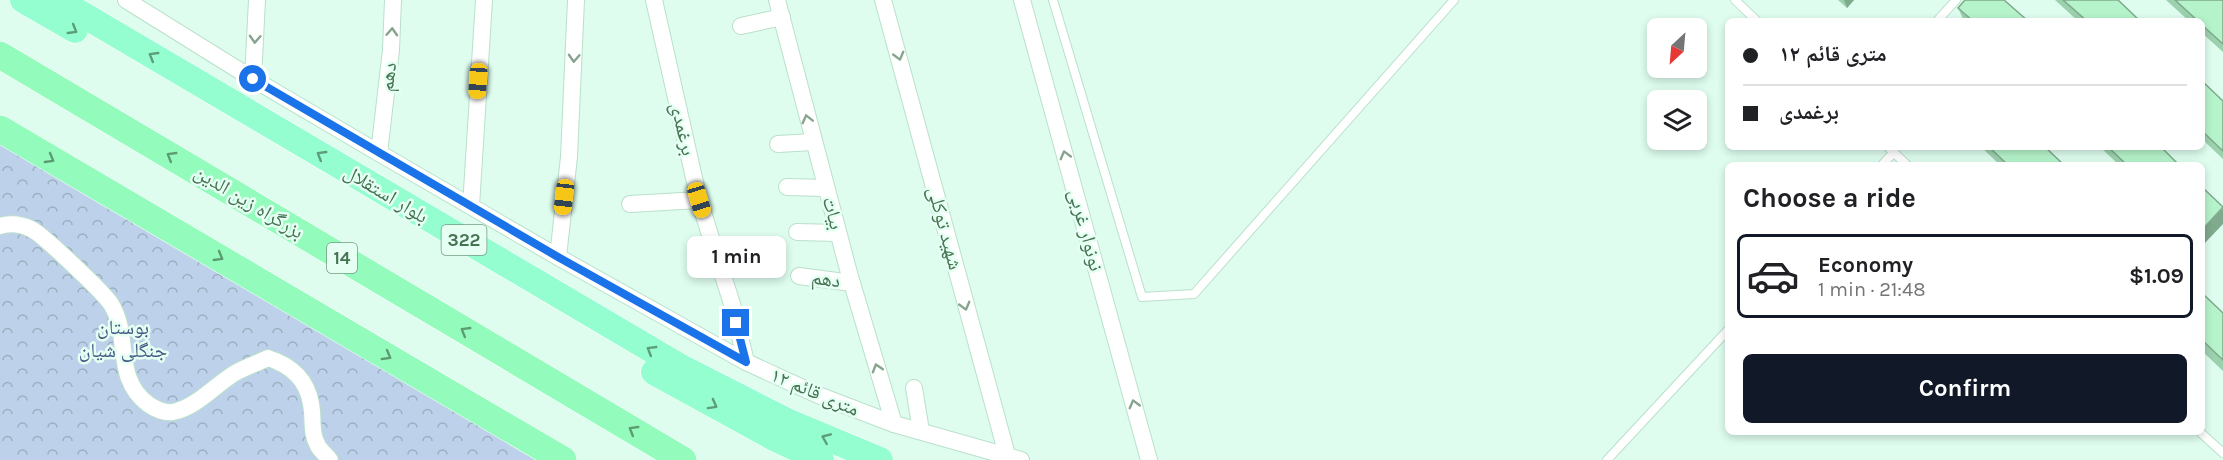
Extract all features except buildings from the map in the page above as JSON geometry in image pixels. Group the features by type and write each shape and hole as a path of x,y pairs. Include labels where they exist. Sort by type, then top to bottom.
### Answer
{"highway":[{"name":"بزرگراه زین الدین","path":"0,55 683,460"},
{"path":"0,129 563,460"}],"main road":[{"name":"بلوار استقلال","path":"23,0 672,383 774,438 821,460"},
{"name":"بلوار استقلال","path":"58,0 679,366 789,422 880,460"}],"street":[{"path":"253,79 257,0"},
{"name":"دهم","path":"379,153 391,50 393,0"},
{"path":"471,206 484,0"},
{"path":"558,257 569,157 576,0"},
{"name":"برغمدی","path":"654,0 699,200 732,304 746,362"},
{"name":"بیات","path":"777,0 838,233 894,424"},
{"name":"شهید توکلی","path":"883,0 1014,458"},
{"name":"نونوار غربی","path":"1022,0 1149,460"},
{"name":"۱۲ متری قائم","path":"130,1 253,79 379,153 746,362 894,424 1014,458"},
{"path":"741,26 782,17"},
{"path":"778,144 813,142"},
{"path":"787,187 826,188"},
{"path":"630,204 699,200"},
{"path":"0,226 11,223 33,229 100,291 111,304 118,322 126,374 140,398 156,410 173,412 198,401 236,372 268,358 284,363 293,369 304,383 311,403 312,429 318,445 330,460"},
{"path":"797,232 838,233"},
{"name":"دهم","path":"799,276 852,283"},
{"path":"914,388 921,431"}],"lane":[{"path":"1053,0 1142,297 1194,294 1454,0"},
{"path":"1735,0 1754,18"},
{"path":"1940,18 1956,0"},
{"path":"1891,150 1904,162"},
{"path":"1607,460 1725,333"},
{"path":"2203,435 2223,453"}],"green space":[{"name":"بوستان جنگلی شیان","path":"0,125 575,460 0,460"}],"route":[{"path":"253,79 558,257 746,362 736,323"}]}
